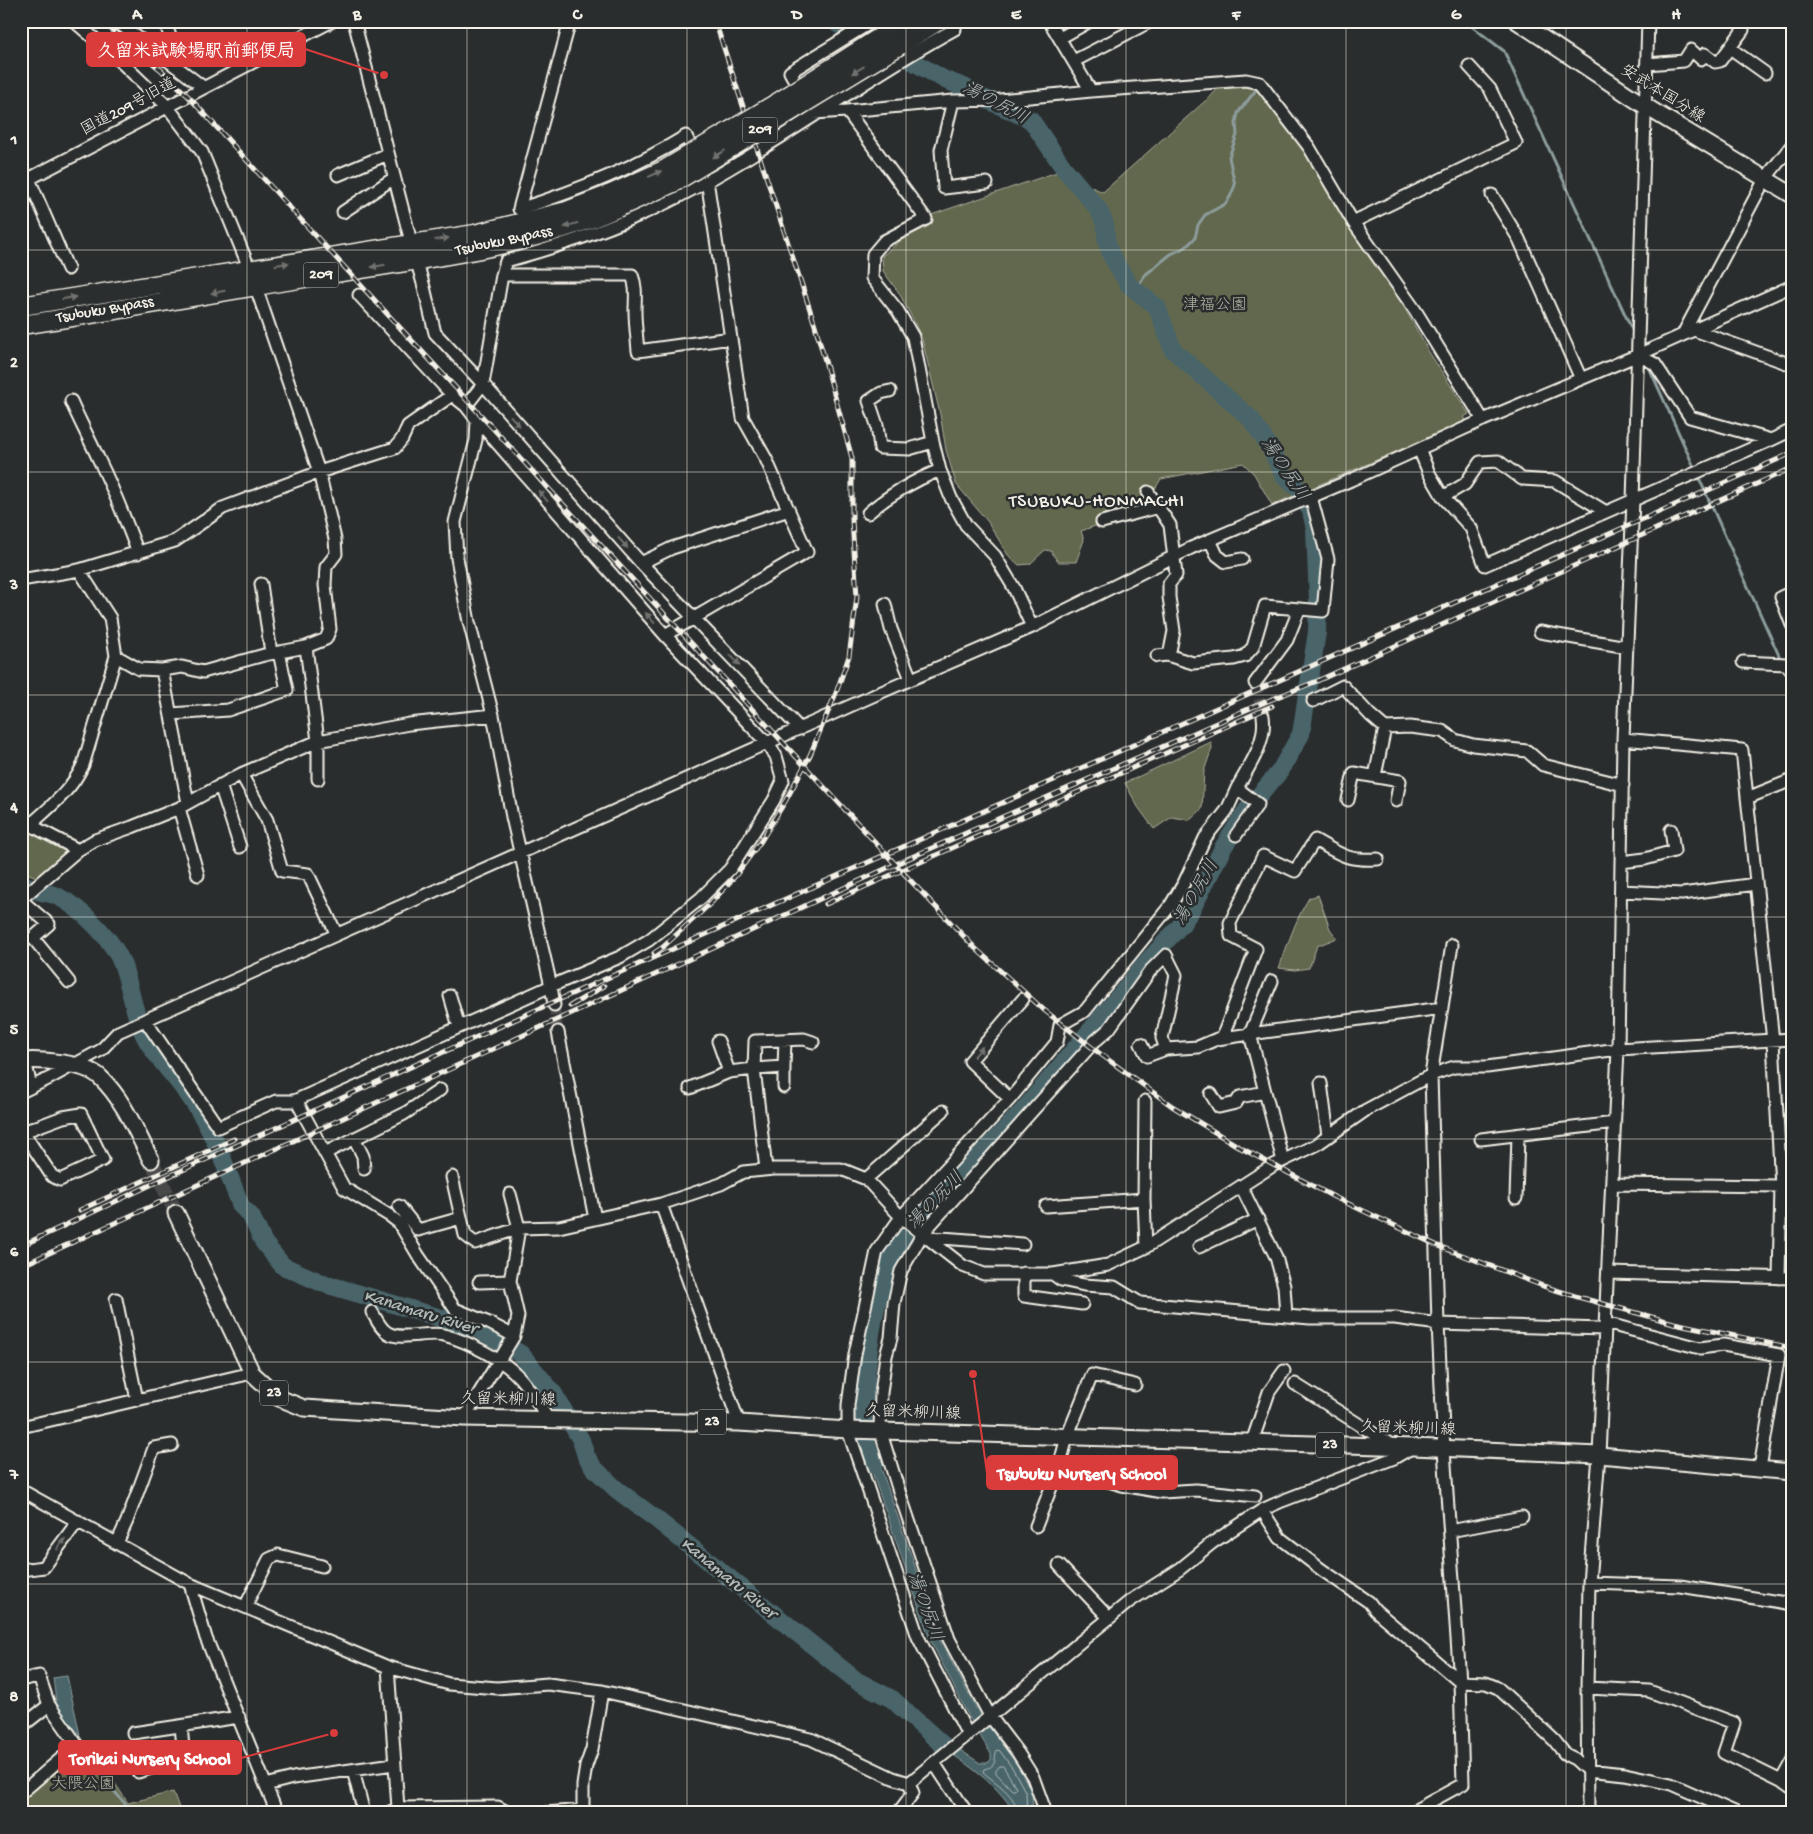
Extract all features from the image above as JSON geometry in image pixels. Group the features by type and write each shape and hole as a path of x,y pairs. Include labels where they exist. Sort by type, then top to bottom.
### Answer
{"highway":[{"name":"Tsubuku Bypass","path":"21,325 253,278 414,252 476,234 614,201 899,32 938,21"},
{"name":"Tsubuku Bypass","path":"21,306 253,278"}],"main road":[{"name":"安武本国分線","path":"1517,21 1646,106 1792,194"},
{"path":"23,1061 73,1064 99,1076 123,1104 151,1160"},
{"name":"久留米柳川線","path":"176,1213 252,1373 279,1398 304,1408 464,1418 739,1423 849,1430 1413,1447 1444,1450 1599,1455 1792,1472"}],"street":[{"path":"74,21 119,60 167,106 202,152 253,278 319,472 335,538 336,554 326,567 325,585 330,629 326,639 306,647 275,652 203,672 182,668 162,670 139,669 116,656"},
{"path":"116,21 202,87"},
{"path":"165,21 175,52 166,60"},
{"name":"国道209号旧道","path":"25,181 202,87 332,21"},
{"path":"354,21 435,332 641,563 800,729"},
{"path":"570,21 519,209 585,187 665,149 686,136 707,180 743,418 766,459 807,552 665,635"},
{"path":"873,21 790,72 813,113 953,100 1000,100 1090,91 1246,80 1260,83 1309,147 1352,222 1415,310 1483,420"},
{"path":"466,406 483,384 506,261 618,224 663,204 758,152 911,53 954,29 954,21"},
{"path":"1050,21 1090,91"},
{"path":"1060,38 1090,21"},
{"path":"1074,62 1152,21"},
{"path":"1588,1813 1587,1688 1589,1583 1599,1455 1618,1049 1623,739 1633,500 1648,21"},
{"path":"1647,64 1684,61 1691,50 1701,59 1705,54 1715,62 1720,61 1743,30"},
{"path":"1730,48 1765,73"},
{"path":"1352,222 1516,143 1490,89 1469,66"},
{"path":"953,100 942,150 944,188 987,183"},
{"path":"847,111 926,219 884,240 873,254 872,278 898,311 913,337 933,442 940,470 951,498 966,525 995,556 1014,588 1032,627"},
{"path":"1688,332 1765,179 1792,145"},
{"path":"338,175 388,154"},
{"path":"343,212 394,178"},
{"path":"25,181 68,269"},
{"path":"1492,194 1519,240 1581,379"},
{"path":"502,275 632,275 637,301 635,309 638,351 731,338"},
{"path":"23,1061 26,1089 101,1050 118,1032 336,933 1032,627 1210,540 1483,420 1638,355 1792,286"},
{"path":"145,1020 218,1127 276,1101 296,1100 620,957 649,940 701,898 730,869 774,800 783,781 776,756 767,743 665,635 466,406 452,395 359,296"},
{"path":"1688,332 1792,365"},
{"path":"1638,355 1656,364 1690,417 1771,440"},
{"path":"890,391 882,393 869,401 877,424 880,448 909,449 933,442"},
{"path":"21,580 79,570 176,541 223,508 319,472 395,448 408,426 452,395"},
{"path":"72,401 82,428 99,459 119,503 138,553"},
{"path":"477,420 476,440 455,522 457,558 469,622 493,715 520,852 554,1005"},
{"path":"1419,449 1429,473 1443,497 1471,528 1485,565 1792,430"},
{"path":"1443,497 1465,484 1480,462 1498,461 1522,480 1555,481 1606,512"},
{"path":"868,513 885,498 917,479 940,470"},
{"path":"1148,492 1170,524 1176,575 1168,584 1168,597 1174,632 1163,656 1193,663 1234,659 1244,656 1253,647 1265,606 1323,612 1328,559 1311,497"},
{"path":"1102,522 1159,507"},
{"path":"641,563 672,548 789,510"},
{"path":"1210,540 1217,556 1226,562 1242,559"},
{"path":"78,850 26,823 70,788 76,779 83,765 116,656 110,618 79,570"},
{"path":"171,714 228,710 287,690 275,652 261,584"},
{"path":"1792,592 1781,597 1792,625"},
{"path":"885,604 891,629 911,679"},
{"path":"1255,683 1287,640 1299,610"},
{"path":"1540,632 1627,647"},
{"path":"306,647 318,741 318,779"},
{"path":"1743,662 1786,664 1792,671"},
{"path":"162,670 171,714 183,805 198,875"},
{"path":"1313,701 1343,686 1370,716 1385,728 1410,727 1442,731 1455,740 1473,745 1528,752 1544,765 1623,785"},
{"path":"69,982 34,938 48,924 21,899 78,850 94,840 132,827 183,805 241,774 318,741 410,724 493,715"},
{"path":"971,1732 918,1637 849,1430 848,1406 855,1354 877,1251 901,1217 1010,1099 1057,1042 1060,1025 1085,1011 1170,906 1184,883 1205,838 1227,810 1255,756 1265,727 1264,716"},
{"path":"1375,776 1385,728"},
{"path":"1623,739 1742,750 1773,1041 1785,1184 1779,1278"},
{"path":"1348,800 1354,773 1400,781 1396,801"},
{"path":"241,774 267,820 282,871 308,874 336,933"},
{"path":"1747,798 1792,780"},
{"path":"220,785 240,847"},
{"path":"1236,835 1258,804 1237,788"},
{"path":"1621,862 1645,859 1674,851 1671,830"},
{"path":"1222,1038 1256,949 1231,936 1230,923 1263,856 1295,871 1315,840 1344,857 1359,860 1378,859"},
{"path":"1620,891 1682,894 1756,884"},
{"path":"1410,1813 1463,1784 1460,1682 1444,1450 1438,1324 1431,1075 1452,945"},
{"path":"1046,1813 1032,1776 1018,1753 988,1718 949,1639 874,1430 902,1271 926,1235 1094,1042 1109,1030 1150,971 1166,955 1176,975 1162,1038 1166,1049"},
{"path":"1272,981 1250,1034 1283,1160"},
{"path":"450,996 459,1027"},
{"path":"1010,1099 970,1061 1023,999"},
{"path":"1142,1044 1147,1056 1166,1049 1198,1047 1222,1038 1442,1008"},
{"path":"558,1032 595,1219"},
{"path":"766,1169 754,1069 755,1041 804,1038 813,1042"},
{"path":"452,1177 464,1236 475,1243 520,1228 559,1227 660,1204 721,1184 744,1172 766,1169 841,1169 866,1179 901,1217 963,1266 984,1274 1053,1274 1108,1265 1146,1248 1283,1160 1316,1145 1366,1110 1431,1075 1454,1067 1487,1067 1618,1049 1792,1039"},
{"path":"784,1040 784,1086"},
{"path":"718,1041 729,1072"},
{"path":"690,1088 729,1072 784,1067"},
{"path":"1321,1083 1328,1136"},
{"path":"325,1153 404,1114 440,1090"},
{"path":"1211,1094 1220,1107 1236,1103 1240,1098 1265,1092"},
{"path":"296,1100 344,1188 399,1223 455,1309 514,1336"},
{"path":"1146,1101 1144,1199 1146,1248"},
{"path":"866,1179 943,1111"},
{"path":"81,1114 103,1160 60,1180 52,1176 22,1131 63,1117 81,1114"},
{"path":"1481,1139 1615,1123"},
{"path":"1516,1198 1518,1134"},
{"path":"354,1138 363,1156 364,1169"},
{"path":"1612,1184 1785,1184"},
{"path":"1242,1186 1276,1257 1284,1286 1286,1316"},
{"path":"464,1418 514,1336 518,1316 510,1281 520,1228 510,1194"},
{"path":"1046,1206 1144,1199"},
{"path":"660,1204 739,1423"},
{"path":"399,1206 418,1230 461,1218"},
{"path":"1199,1247 1258,1219"},
{"path":"926,1235 1022,1244"},
{"path":"1608,1272 1792,1278"},
{"path":"1024,1273 1024,1296 1082,1304"},
{"path":"1053,1274 1061,1280 1084,1285 1114,1287 1140,1303 1310,1318 1395,1318 1438,1324 1605,1326 1700,1348 1723,1345 1792,1357"},
{"path":"479,1282 510,1281"},
{"path":"116,1299 137,1400"},
{"path":"372,1312 388,1334 400,1336 443,1334 466,1343 499,1361 520,1377 547,1419"},
{"path":"1760,1468 1780,1355"},
{"path":"1252,1442 1269,1392 1284,1371"},
{"path":"21,1428 252,1373"},
{"path":"1036,1526 1059,1467 1067,1437 1092,1375 1135,1385"},
{"path":"1295,1384 1394,1447"},
{"path":"117,1543 154,1448 172,1446"},
{"path":"909,1783 1130,1601 1180,1569 1212,1543 1262,1510 1394,1458 1413,1447"},
{"path":"1059,1467 1122,1485 1162,1492 1196,1490 1255,1496"},
{"path":"21,1490 190,1584 388,1667 449,1684 497,1688 548,1684 602,1691 811,1739 893,1778 909,1783"},
{"path":"1262,1510 1280,1538 1369,1602 1375,1610 1460,1682 1486,1683 1498,1688 1554,1740 1565,1754 1575,1759 1587,1770 1625,1774 1671,1784 1738,1813"},
{"path":"1450,1531 1522,1517"},
{"path":"21,1570 44,1567 78,1521"},
{"path":"245,1607 269,1559 278,1555 322,1566"},
{"path":"1059,1565 1109,1618"},
{"path":"1589,1583 1680,1586 1792,1604"},
{"path":"190,1584 206,1638 277,1813"},
{"path":"388,1667 394,1764 393,1810 477,1810 498,1807 509,1813"},
{"path":"21,1680 38,1676 49,1705 77,1745 21,1793"},
{"path":"1587,1688 1649,1691 1734,1723 1724,1753 1781,1781 1792,1789"},
{"path":"546,1813 584,1811 583,1785 592,1749 602,1691"},
{"path":"21,1726 49,1705"},
{"path":"133,1733 239,1716"},
{"path":"138,1772 184,1758 181,1726"},
{"path":"1781,1781 1792,1762"},
{"path":"934,1763 967,1813"},
{"path":"266,1785 293,1778 394,1764"},
{"path":"353,1770 364,1813"},
{"path":"898,1813 913,1793 909,1783"}],"green space":[{"name":"津福公園","path":"1225,80 1255,85 1304,147 1469,414 1464,417 1467,421 1272,505 1254,474 1243,463 1161,479 1143,509 1081,531 1084,540 1076,562 1058,562 1051,551 1045,550 1030,564 1019,565 1008,555 988,522 956,484 946,450 940,414 922,339 899,293 883,271 882,256 931,215 1057,172 1103,192 1213,94"},
{"path":"1211,742 1212,748 1204,771 1202,809 1190,820 1172,817 1154,829 1138,807 1125,783"},
{"path":"21,828 69,852 37,877 21,871"},
{"path":"1318,895 1330,929 1337,938 1317,946 1309,968 1295,970 1279,968 1304,906 1309,898"},
{"name":"大隈公園","path":"89,1744 128,1803 173,1792 181,1813 21,1813 21,1802"}],"water":[{"path":"872,1442 941,1642 980,1715 1018,1766 1032,1792 1033,1813 1014,1813 998,1791 986,1780 925,1735 928,1729 980,1763 987,1763 991,1760 991,1754 969,1717 930,1639 862,1443"},
{"path":"67,1676 80,1735 57,1707 53,1678"}],"waterway":[{"name":"湯の尻川","path":"833,21 846,29"},
{"path":"1465,21 1504,51 1634,334"},
{"name":"湯の尻川","path":"874,1465 866,1442 864,1428 868,1353 880,1293 893,1255 902,1237 1021,1113 1144,965 1182,924 1194,905 1224,846 1248,809 1280,771 1301,734 1317,632 1318,601 1315,529 1311,511 1300,490 1284,476 1271,449 1251,419 1173,350 1157,307 1129,285 1111,255 1107,243 1105,224 1099,210 1063,167 1031,120 964,87 945,80 912,61"},
{"path":"1135,290 1145,275 1171,254 1186,247 1195,238 1198,225 1205,215 1225,204 1230,197 1235,185 1229,157 1237,135 1236,123 1238,113 1259,86"},
{"path":"1648,365 1781,660"},
{"path":"1787,672 1792,683"},
{"name":"Kanamaru River","path":"21,884 57,896 76,908 96,926 119,956 143,1033 158,1057 200,1112 220,1152 241,1206 251,1216 264,1243 283,1266 322,1283 478,1329 521,1354 554,1394 581,1440 586,1456 594,1468 616,1489 857,1681 892,1699 945,1747"},
{"path":"109,1785 133,1813"}],"tunnel":[{"path":"1255,683 1263,716"},
{"path":"554,1005 558,1032"},
{"path":"151,1160 176,1213"}],"railway":[{"path":"101,21 160,69 189,97 910,880 975,948 1044,1010 1172,1106 1241,1148 1334,1197 1436,1245 1543,1286 1578,1297 1674,1323 1792,1348"},
{"path":"654,953 711,903 736,875 761,841 786,800 810,755 849,656 857,597 852,520 852,458 815,325 715,21"},
{"path":"21,1246 176,1173 587,987 1792,453"},
{"path":"21,1266 907,859 1255,706 1317,681 1792,468"},
{"path":"826,904 1272,706"},
{"path":"570,1006 604,986"},
{"path":"80,1210 234,1139"}],"place":[{"name":"久留米試験場駅前郵便局","path":"384,75"},
{"name":"Tsubuku Nursery School","path":"973,1374"},
{"name":"Torikai Nursery School","path":"334,1733"}],"district":[{"name":"TSUBUKU-HONMACHI","path":"1097,502"}]}
